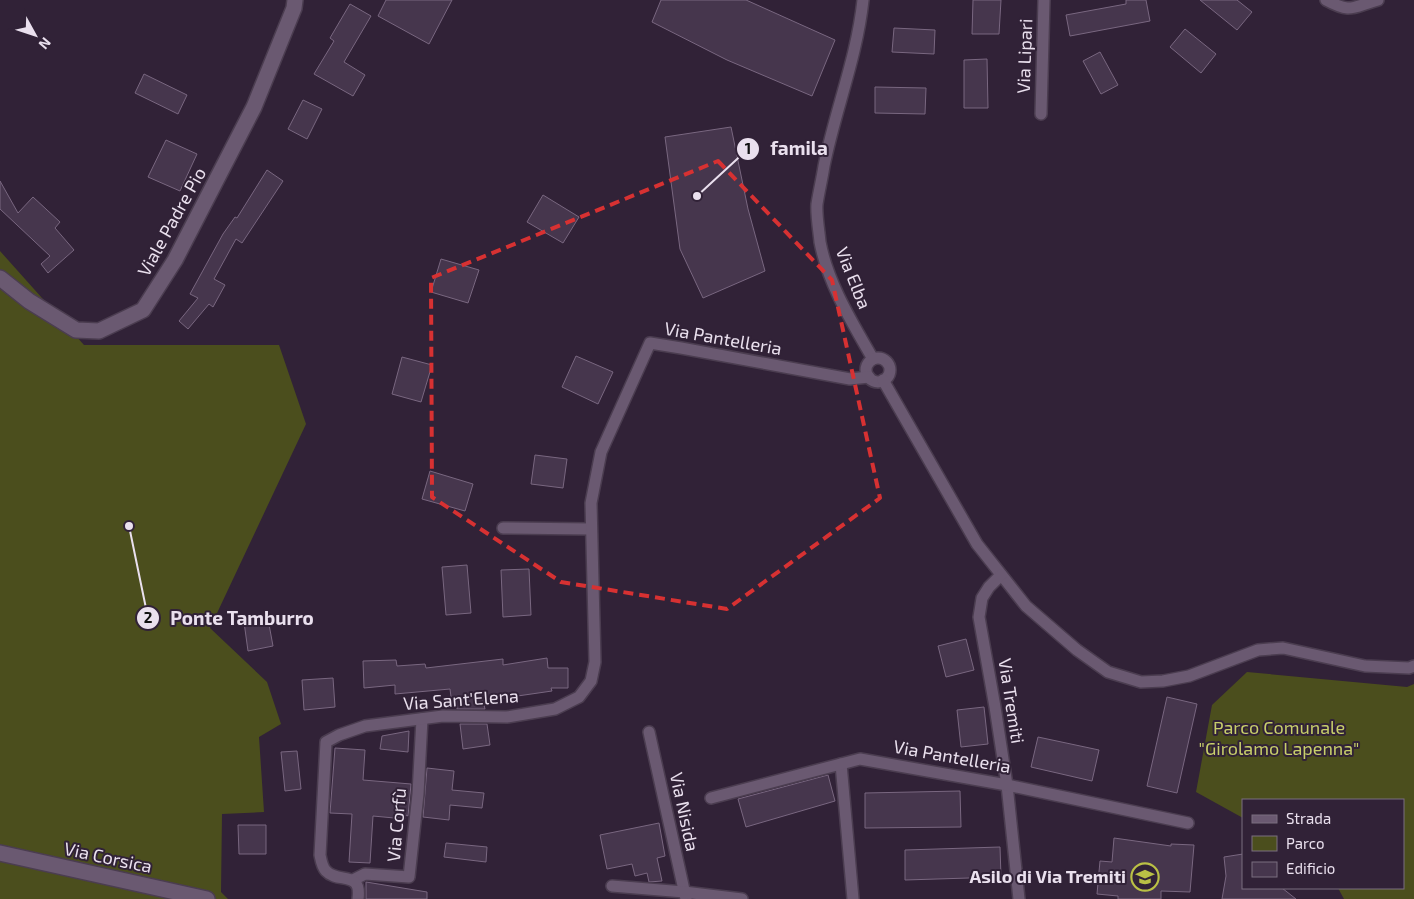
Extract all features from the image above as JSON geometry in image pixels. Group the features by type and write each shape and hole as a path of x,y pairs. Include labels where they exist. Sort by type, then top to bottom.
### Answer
{"street":[{"name":"Viale Padre Pio","path":"0,278 29,301 76,330 99,331 143,310 175,260 254,107 294,8 295,0"},
{"name":"Via Elba","path":"863,0 850,63 828,145 817,206 820,241 829,274 852,322 873,359 884,359 888,362 890,372 888,377 883,380"},
{"name":"Via Lipari","path":"1041,114 1044,0"},
{"path":"1326,0 1340,8 1352,9 1378,0"},
{"name":"Via Pantelleria","path":"591,681 595,662 591,503 601,452 650,343 850,380 869,377"},
{"path":"873,359 867,367 869,377 878,382 883,380 988,560 1026,606 1077,650 1108,672 1141,682 1163,681 1189,676 1258,650 1284,648 1365,666 1409,668 1414,666"},
{"path":"503,528 591,529"},
{"name":"Via Tremiti","path":"1000,575 982,598 979,617 1007,785 1019,899"},
{"name":"Via Sant'Elena","path":"353,880 331,875 324,870 320,855 326,742 339,735 365,726 443,716 506,717 555,709 579,697 591,681"},
{"name":"Via Corfù","path":"353,880 365,874 409,877 418,794 422,719"},
{"name":"Via Nisida","path":"649,732 685,896"},
{"name":"Via Pantelleria","path":"711,798 860,759 1007,785 1188,823"},
{"path":"841,764 853,899"},
{"name":"Via Corsica","path":"0,853 207,899"},
{"path":"353,880 358,886 358,899"},
{"path":"612,886 685,896 742,899"}],"highlighted area":[{"path":"718,161 832,280 880,498 727,609 561,582 432,497 431,278"}],"green space":[{"path":"0,251 84,345 279,345 306,424 210,628 267,682 281,724 259,737 264,812 222,814 221,892 228,899 0,899"},
{"name":"Parco Comunale \"Girolamo Lapenna\"","path":"1247,672 1407,687 1414,684 1414,899 1344,899 1339,889 1404,889 1404,799 1242,799 1242,817 1196,792 1212,705"}],"building":[{"path":"386,0 452,0 429,44 378,16"},
{"path":"661,0 746,0 835,40 812,96 727,60 652,22"},
{"path":"973,0 1001,0 999,34 972,34"},
{"path":"1126,0 1146,0 1150,21 1070,36 1066,15 1126,4"},
{"path":"1200,0 1237,0 1252,12 1237,30"},
{"path":"350,4 371,16 344,62 365,75 353,96 314,74 334,41 330,38"},
{"path":"894,28 935,30 934,54 892,52"},
{"path":"1185,29 1216,54 1201,73 1170,47"},
{"path":"1100,52 1118,85 1101,94 1083,61"},
{"path":"987,59 988,108 964,108 964,60"},
{"path":"144,74 187,95 178,114 135,93"},
{"path":"875,87 926,88 925,114 875,113"},
{"path":"303,100 322,109 307,139 288,129"},
{"path":"731,127 748,209 765,271 703,298 680,249 665,137"},
{"path":"166,140 197,154 180,191 148,177"},
{"path":"267,170 283,181 242,243 236,239 214,279 225,285 213,307 209,304 188,329 179,321 198,298 190,294 223,234 235,217 237,218"},
{"path":"0,181 18,213 33,197 60,222 55,228 74,250 48,273 41,264 50,256 0,209"},
{"path":"543,195 579,217 563,243 527,222"},
{"path":"441,259 479,270 468,303 431,292"},
{"path":"576,356 613,372 598,404 562,387"},
{"path":"402,357 432,365 421,402 392,394"},
{"path":"535,455 567,459 563,488 531,484"},
{"path":"430,471 473,484 465,511 422,499"},
{"path":"467,565 471,613 446,615 442,567"},
{"path":"529,569 531,615 503,617 501,570"},
{"path":"268,619 273,646 248,651 244,622"},
{"path":"966,639 974,670 946,677 938,646"},
{"path":"547,658 548,668 568,668 568,688 551,688 552,691 483,701 485,709 457,709 457,705 452,705 450,689 395,694 395,685 364,688 363,661 396,660 397,666 425,664 426,668 503,659 503,665"},
{"path":"333,678 335,707 304,710 302,680"},
{"path":"1167,697 1197,704 1177,793 1147,786"},
{"path":"984,707 988,744 961,747 957,710"},
{"path":"460,724 487,724 490,745 463,749"},
{"path":"409,731 408,752 380,749 382,736"},
{"path":"1038,737 1099,750 1092,781 1031,767"},
{"path":"335,748 365,750 363,780 411,784 408,816 406,815 405,819 373,816 370,863 349,862 352,814 330,813"},
{"path":"297,751 301,789 285,791 281,752"},
{"path":"427,768 454,771 452,790 484,793 482,808 450,805 449,820 423,817"},
{"path":"828,775 835,801 746,827 738,799"},
{"path":"960,791 961,827 865,828 865,793"},
{"path":"659,823 665,856 657,858 662,881 649,882 647,873 635,876 632,864 607,869 600,835"},
{"path":"238,825 266,825 266,854 239,854"},
{"name":"Asilo di Via Tremiti","path":"1114,838 1171,846 1171,844 1194,845 1190,892 1161,891 1161,899 1118,899 1118,896 1097,894 1100,861 1112,862"},
{"path":"446,843 487,847 486,862 444,857"},
{"path":"1000,847 1001,877 905,880 905,850"},
{"path":"1242,854 1242,889 1283,889 1296,899 1222,899 1226,876 1224,857"},
{"path":"366,882 427,892 427,899 366,899"}],"place":[{"name":"famila","path":"697,196"},
{"name":"Ponte Tamburro","path":"129,526"},
{"name":"Asilo di Via Tremiti","path":"1145,877"}]}
